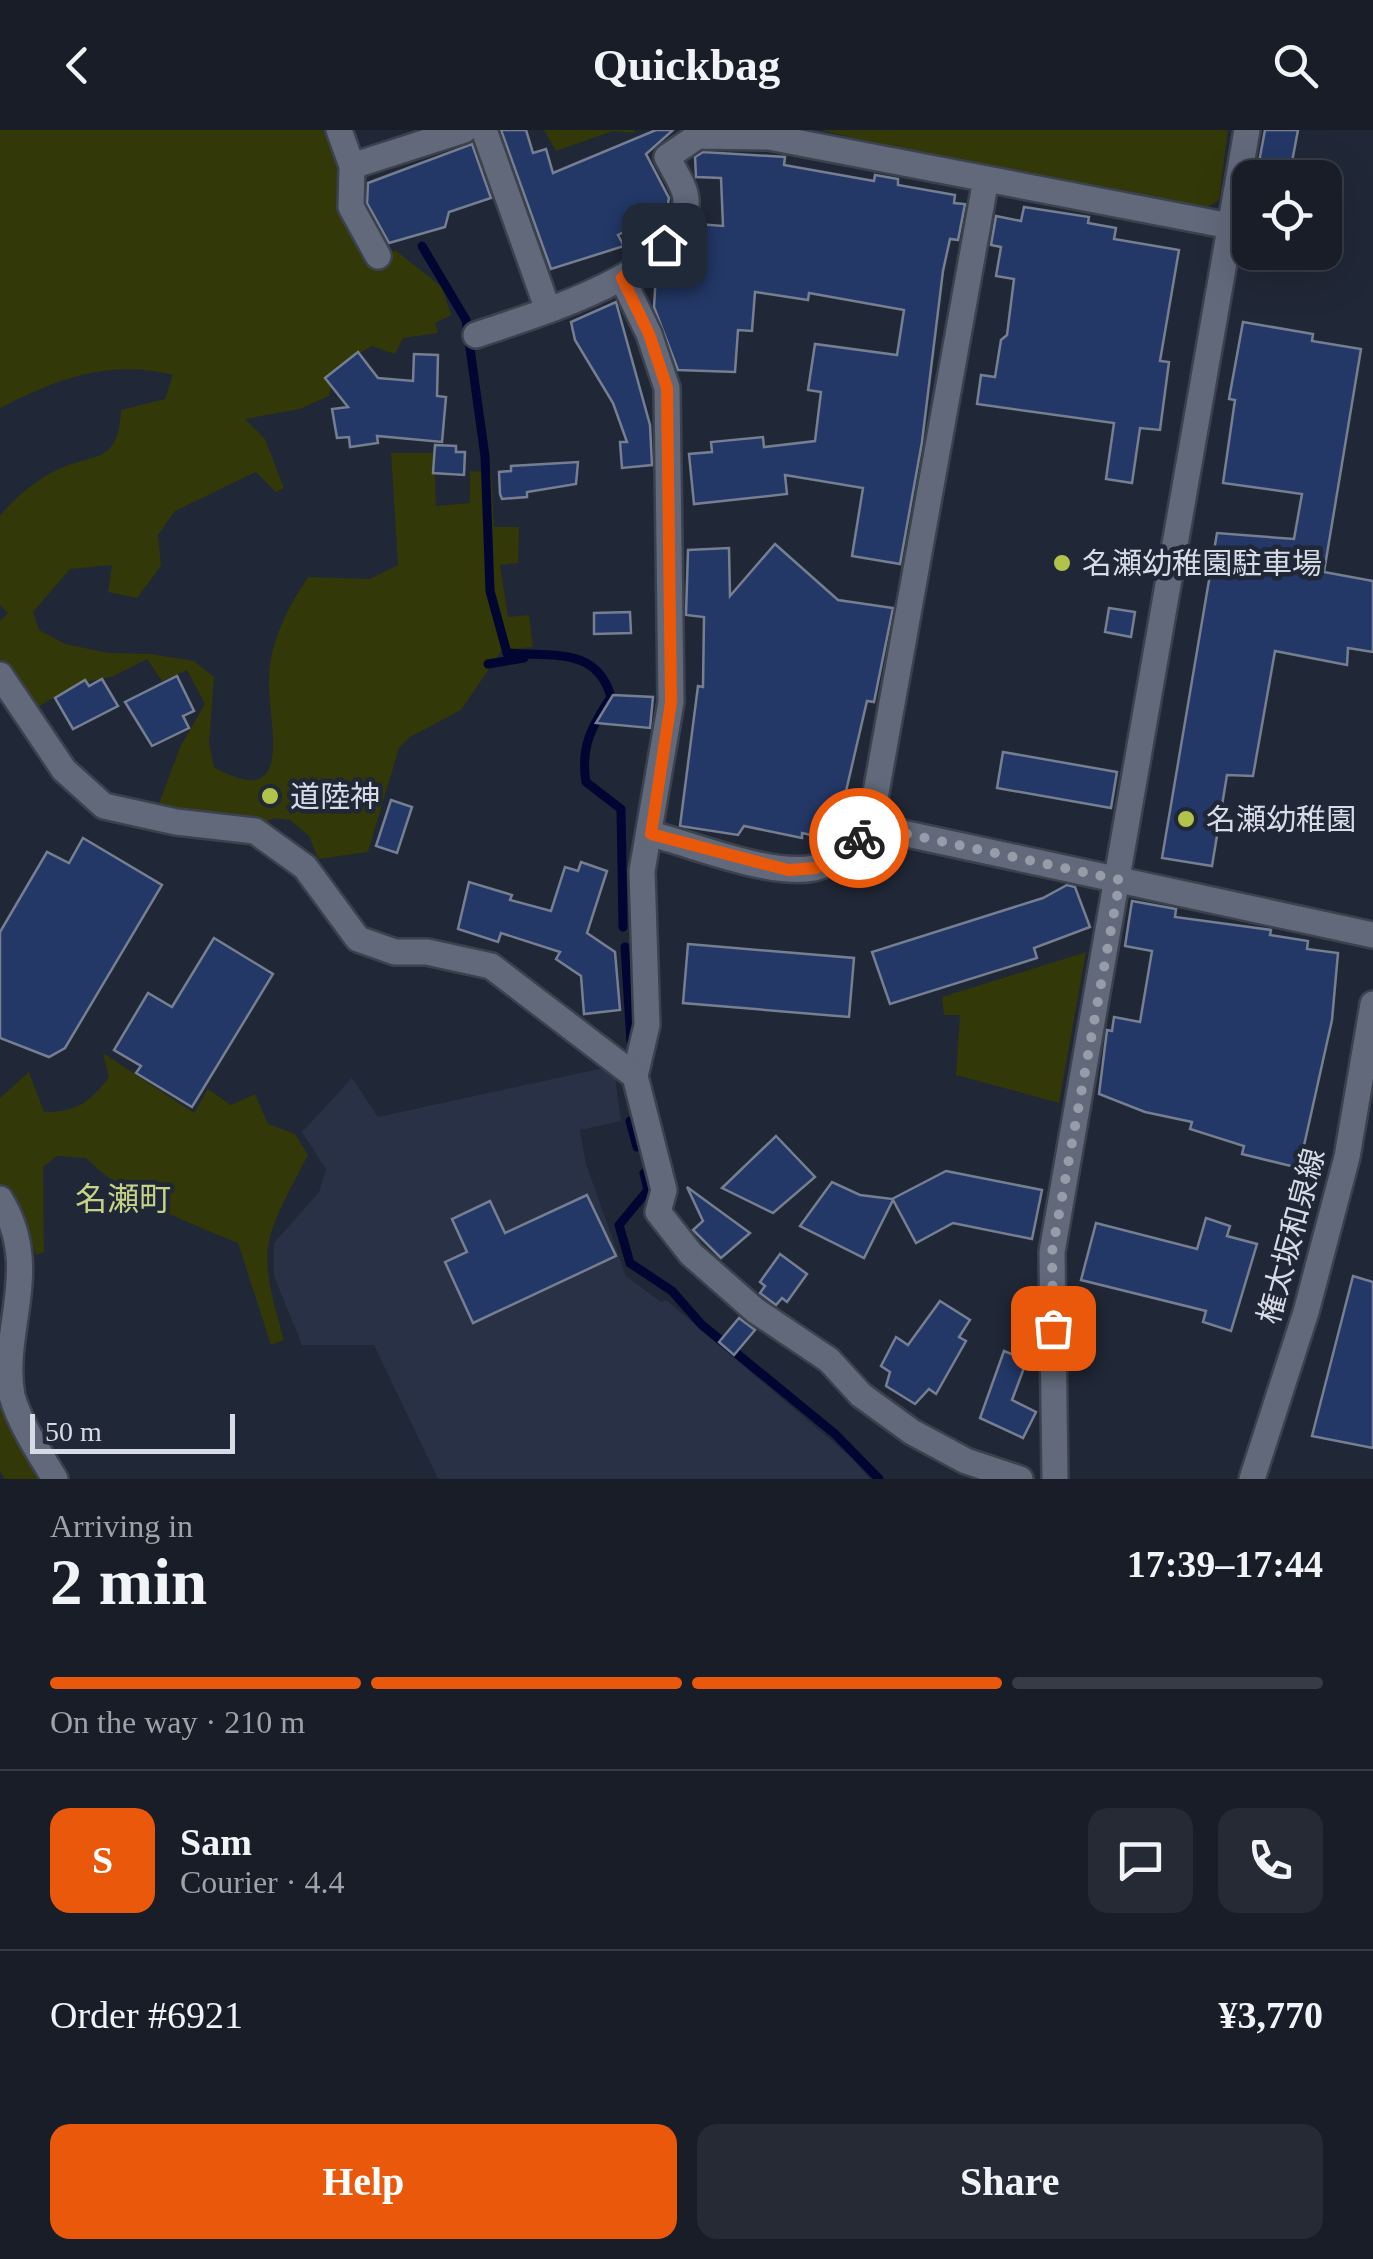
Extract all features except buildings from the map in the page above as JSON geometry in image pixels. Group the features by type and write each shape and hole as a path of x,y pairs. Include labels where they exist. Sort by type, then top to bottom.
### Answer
{"street":[{"path":"339,130 352,166 351,207 378,256"},
{"path":"352,166 464,130"},
{"path":"484,130 548,310"},
{"path":"1054,1479 1052,1252 1120,880 1247,130"},
{"path":"476,335 600,292 679,230 686,196 667,157 698,136 769,137 1230,226"},
{"path":"651,834 788,870 816,868 838,856 870,826 986,179"},
{"path":"622,278 649,334 667,388 671,702 642,870 647,1025 635,1076 664,1190 658,1212 691,1254 756,1312 828,1360 861,1395 912,1432 966,1461 1020,1479"},
{"path":"0,675 64,770 104,806 176,822 256,831 305,867 358,939 395,952 427,952 491,966 635,1076"},
{"path":"870,826 1373,935"},
{"name":"権太坂和泉線","path":"1252,1479 1306,1312 1347,1157 1373,1004"},
{"path":"0,1199 16,1224 19,1291 10,1334 11,1394 55,1479"}],"shaded area":[{"path":"608,1067 615,1076 621,1121 580,1130 586,1164 626,1276 661,1302 666,1300 852,1458 870,1479 438,1479 374,1345 302,1345 274,1276 274,1243 319,1192 326,1169 302,1132 352,1078 378,1117"}],"green space":[{"path":"0,130 331,130 376,260 395,250 442,287 451,315 435,323 438,333 403,338 395,354 372,346 335,368 329,396 300,409 245,419 265,439 284,488 276,492 256,472 175,511 158,535 161,566 137,598 108,592 112,565 70,569 33,612 39,630 65,644 109,653 194,661 214,677 209,743 214,767 240,779 258,779 268,771 272,756 269,678 273,651 287,612 308,577 370,579 398,565 391,453 434,453 436,506 470,503 470,471 491,472 494,527 519,527 518,563 500,565 508,617 529,615 533,647 502,650 461,710 410,737 399,748 368,852 318,859 309,836 290,820 274,818 255,829 176,819 178,808 158,806 180,747 205,704 187,670 162,681 147,659 111,677 79,683 36,708 0,664 0,621 8,613 0,605 0,516 48,475 109,449 119,428 121,410 165,399 173,375 127,369 84,375 42,388 0,408"},
{"path":"544,130 633,130 636,133 613,131 556,151"},
{"path":"821,130 1228,130 1219,200 1207,208 935,158"},
{"path":"1086,952 1059,1103 956,1075 960,1015 944,1015 942,997"},
{"path":"103,1053 194,1113 208,1089 231,1105 255,1094 268,1124 295,1134 308,1155 273,1226 267,1262 284,1340 271,1345 238,1243 138,1197 86,1158 57,1156 43,1167 44,1252 36,1255 24,1222 0,1188 0,1098 29,1072 44,1112 74,1108 88,1100 109,1077"},
{"path":"0,1405 7,1406 41,1479 5,1479 0,1471"}],"waterway":[{"path":"422,246 466,320 485,456 490,591 507,653 556,655 584,662 595,669 611,697 589,737 585,769 586,782 621,809 623,927"},
{"path":"488,664 524,658"},
{"path":"625,947 631,1042"},
{"path":"630,1121 637,1147"},
{"path":"644,1173 648,1190 619,1225 630,1263 672,1291 702,1325 835,1434 879,1479"}],"way so far":[{"path":"859,838 870,826 1120,880 1052,1252 1053,1328"}],"place":[{"name":"名瀬幼稚園駐車場","path":"1062,563"},
{"name":"道陸神","path":"270,796"},
{"name":"名瀬幼稚園","path":"1186,819"}],"district":[{"name":"名瀬町","path":"123,1199"}],"route":[{"path":"664,245 622,278 649,334 667,388 671,702 651,834 788,870 816,868 859,838"}]}
